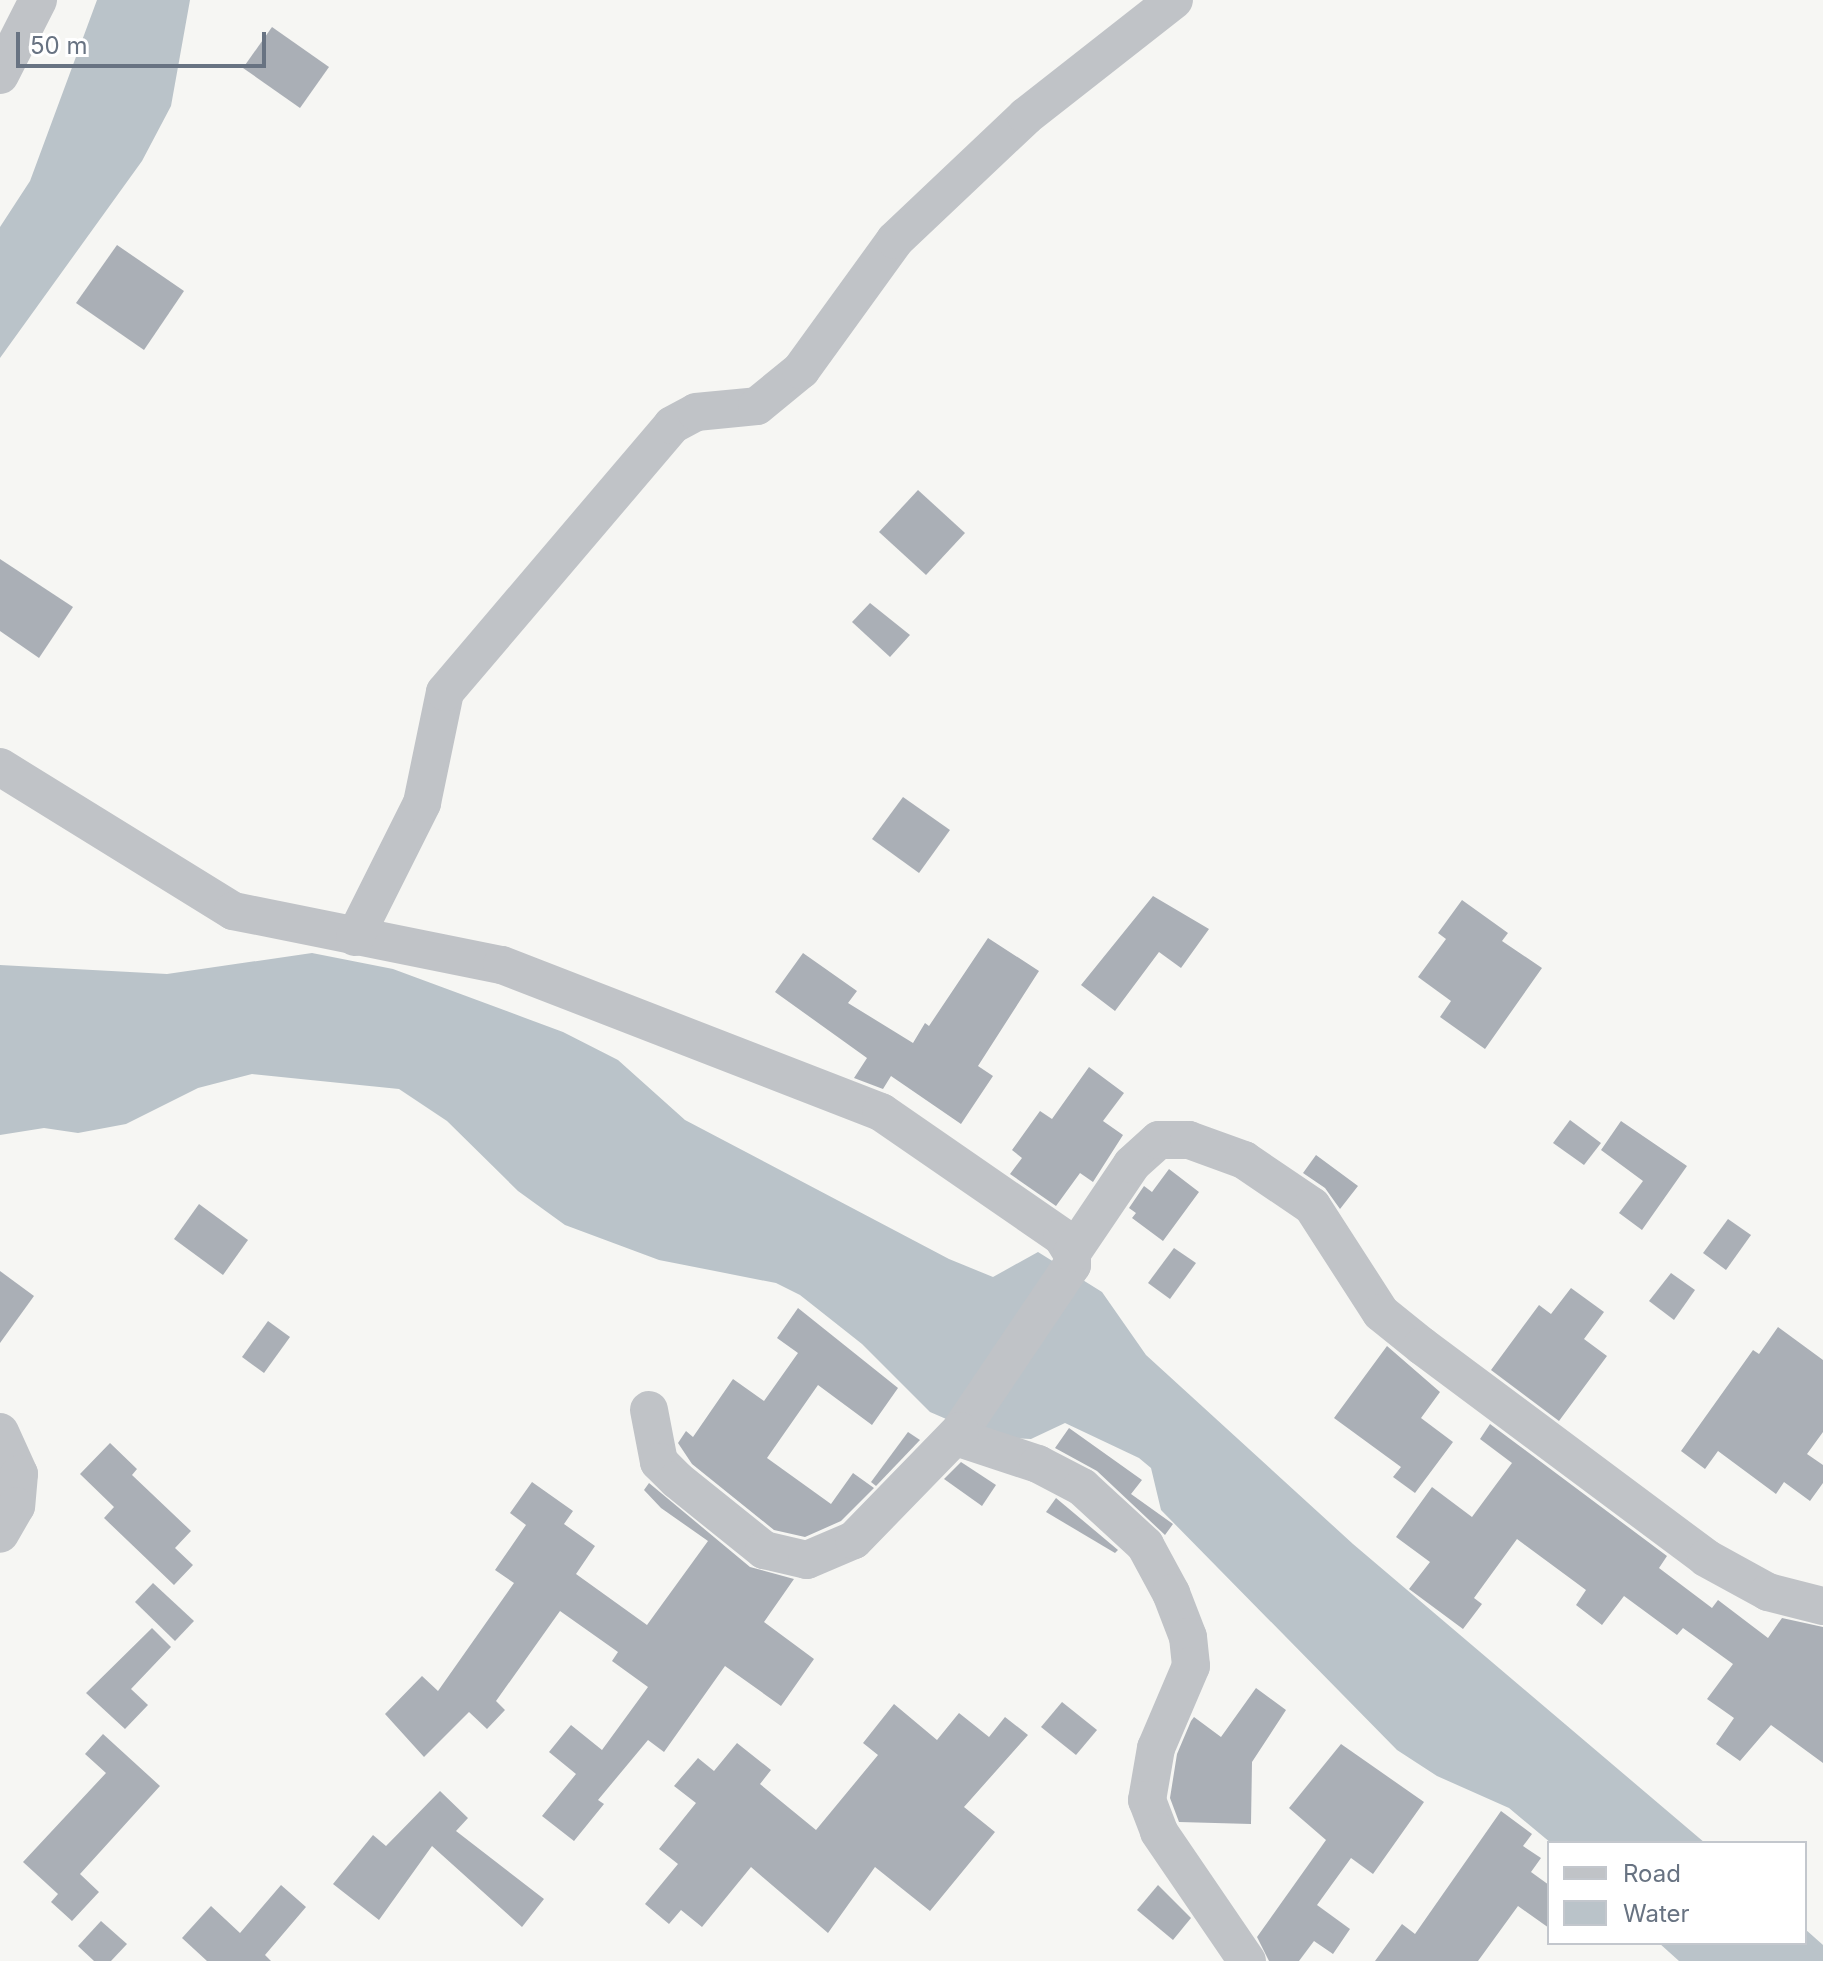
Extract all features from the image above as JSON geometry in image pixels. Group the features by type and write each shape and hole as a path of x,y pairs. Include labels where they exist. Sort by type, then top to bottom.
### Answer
{"street":[{"path":"0,75 38,0"},
{"path":"355,937 422,803 445,692 672,425 696,412 757,406 801,370 895,240 1026,116 1174,0"},
{"path":"0,767 233,911 502,965 881,1112 1001,1191 1062,1237 1072,1259"},
{"path":"649,1410 659,1462 764,1550 807,1560 854,1540 961,1430 1132,1164 1159,1140 1189,1140 1244,1160 1312,1206 1381,1313 1706,1558 1768,1592 1823,1606"},
{"path":"961,1430 962,1439 1038,1464 1082,1487 1145,1545 1171,1593 1188,1637 1191,1666 1156,1748 1147,1800 1159,1832 1247,1961"},
{"path":"0,1432 19,1474 16,1506 0,1534"}],"water":[{"path":"97,0 190,0 171,106 142,161 0,358 0,227 30,181"},
{"path":"312,953 393,969 563,1032 618,1060 685,1120 949,1259 993,1277 1038,1252 1102,1292 1146,1355 1353,1544 1703,1841 1549,1841 1509,1808 1437,1776 1397,1750 1161,1510 1151,1468 1139,1458 1065,1423 1031,1439 988,1437 930,1412 862,1344 800,1295 776,1283 659,1260 565,1225 518,1191 447,1121 399,1089 252,1074 198,1088 126,1124 78,1133 44,1128 0,1135 0,965 167,974"},
{"path":"1807,1931 1823,1945 1823,1961 1679,1961 1661,1945 1807,1945"}],"building":[{"path":"272,27 329,67 300,108 243,68"},
{"path":"117,245 184,291 144,350 76,303"},
{"path":"918,490 965,533 926,575 879,532"},
{"path":"0,559 73,607 39,658 0,631"},
{"path":"870,603 910,635 890,657 852,622"},
{"path":"903,797 950,830 919,873 872,839"},
{"path":"1153,896 1209,929 1181,968 1159,952 1115,1011 1081,985"},
{"path":"1462,900 1508,933 1502,941 1542,968 1485,1049 1440,1017 1451,1001 1418,977 1446,939 1438,933"},
{"path":"988,938 1039,971 978,1066 993,1076 961,1124 891,1076 883,1089 854,1078 867,1058 775,992 803,953 857,991 848,1003 913,1043 925,1023 929,1026"},
{"path":"1089,1067 1124,1093 1103,1121 1123,1135 1093,1182 1080,1173 1056,1206 1010,1174 1022,1158 1012,1150 1040,1111 1052,1119"},
{"path":"1570,1120 1601,1143 1584,1165 1553,1143"},
{"path":"1621,1121 1687,1166 1642,1230 1619,1213 1643,1181 1601,1150"},
{"path":"1316,1155 1358,1186 1340,1209 1325,1188 1303,1173"},
{"path":"1169,1169 1199,1192 1163,1241 1132,1218 1136,1213 1129,1208 1144,1186 1152,1192"},
{"path":"199,1204 248,1240 223,1275 174,1239"},
{"path":"1728,1219 1751,1235 1726,1270 1703,1253"},
{"path":"1174,1248 1196,1263 1170,1299 1148,1283"},
{"path":"0,1271 34,1296 0,1343"},
{"path":"1671,1273 1695,1290 1674,1320 1649,1301"},
{"path":"1571,1288 1604,1312 1584,1339 1607,1356 1559,1421 1491,1370 1539,1305 1551,1314"},
{"path":"798,1308 898,1388 872,1425 818,1385 767,1458 831,1504 853,1473 874,1488 841,1521 805,1537 774,1530 692,1464 678,1443 686,1431 693,1437 733,1379 764,1401 798,1353 777,1338"},
{"path":"268,1321 290,1337 264,1373 242,1357"},
{"path":"1778,1327 1823,1360 1823,1432 1807,1454 1823,1465 1823,1483 1810,1501 1784,1482 1776,1494 1718,1451 1705,1469 1681,1451 1753,1350 1759,1354"},
{"path":"1387,1346 1440,1392 1421,1418 1453,1442 1415,1493 1393,1477 1401,1467 1334,1418"},
{"path":"1490,1424 1667,1556 1659,1568 1712,1608 1718,1600 1768,1638 1782,1618 1823,1627 1823,1763 1771,1725 1740,1761 1716,1744 1734,1718 1707,1699 1733,1664 1683,1628 1677,1635 1624,1596 1602,1625 1576,1605 1586,1590 1517,1539 1474,1598 1482,1604 1463,1629 1409,1589 1430,1562 1396,1537 1432,1487 1472,1517 1512,1463 1480,1439"},
{"path":"1069,1428 1142,1480 1131,1494 1173,1524 1165,1535 1097,1471 1055,1448"},
{"path":"908,1432 920,1440 876,1486 871,1482"},
{"path":"110,1443 137,1469 132,1475 191,1531 175,1548 193,1565 174,1585 104,1518 114,1507 80,1474"},
{"path":"961,1462 996,1485 982,1506 944,1479"},
{"path":"532,1482 573,1511 564,1524 595,1546 576,1574 647,1625 708,1541 661,1508 644,1490 649,1483 750,1567 794,1579 764,1622 814,1659 781,1706 725,1666 664,1752 648,1740 598,1800 604,1804 574,1841 542,1816 576,1774 549,1752 571,1725 602,1750 648,1687 612,1661 618,1652 560,1611 496,1701 505,1710 487,1729 469,1712 424,1757 385,1714 422,1676 438,1691 514,1583 495,1570 526,1525 510,1513"},
{"path":"1056,1498 1118,1550 1115,1553 1046,1512"},
{"path":"153,1583 194,1621 175,1641 135,1602"},
{"path":"152,1628 171,1647 131,1689 148,1705 125,1729 86,1693"},
{"path":"1256,1688 1286,1710 1252,1762 1251,1824 1179,1822 1170,1798 1177,1754 1191,1721 1194,1717 1221,1737"},
{"path":"1062,1702 1097,1730 1076,1755 1041,1727"},
{"path":"894,1704 937,1740 959,1713 989,1737 1005,1717 1028,1735 964,1807 995,1832 930,1911 875,1867 828,1933 751,1867 702,1927 681,1910 669,1924 645,1904 678,1864 659,1849 696,1803 674,1786 698,1758 714,1771 737,1743 771,1770 760,1784 816,1830 878,1755 863,1743"},
{"path":"103,1734 160,1786 80,1874 99,1892 72,1921 51,1902 58,1894 23,1862 106,1773 85,1754"},
{"path":"1341,1744 1424,1802 1373,1874 1351,1858 1317,1905 1350,1929 1333,1954 1314,1941 1299,1961 1269,1961 1257,1937 1326,1840 1289,1808"},
{"path":"440,1791 468,1818 456,1831 544,1899 522,1927 432,1846 379,1920 333,1884 373,1835 386,1846"},
{"path":"1501,1811 1532,1834 1523,1846 1541,1858 1531,1872 1547,1884 1547,1927 1518,1906 1478,1961 1375,1961 1402,1924 1415,1934"},
{"path":"281,1885 306,1907 265,1955 271,1961 207,1961 182,1938 211,1906 240,1933"},
{"path":"1158,1885 1191,1918 1173,1940 1137,1910"},
{"path":"101,1921 127,1944 111,1961 94,1961 78,1946"}]}
